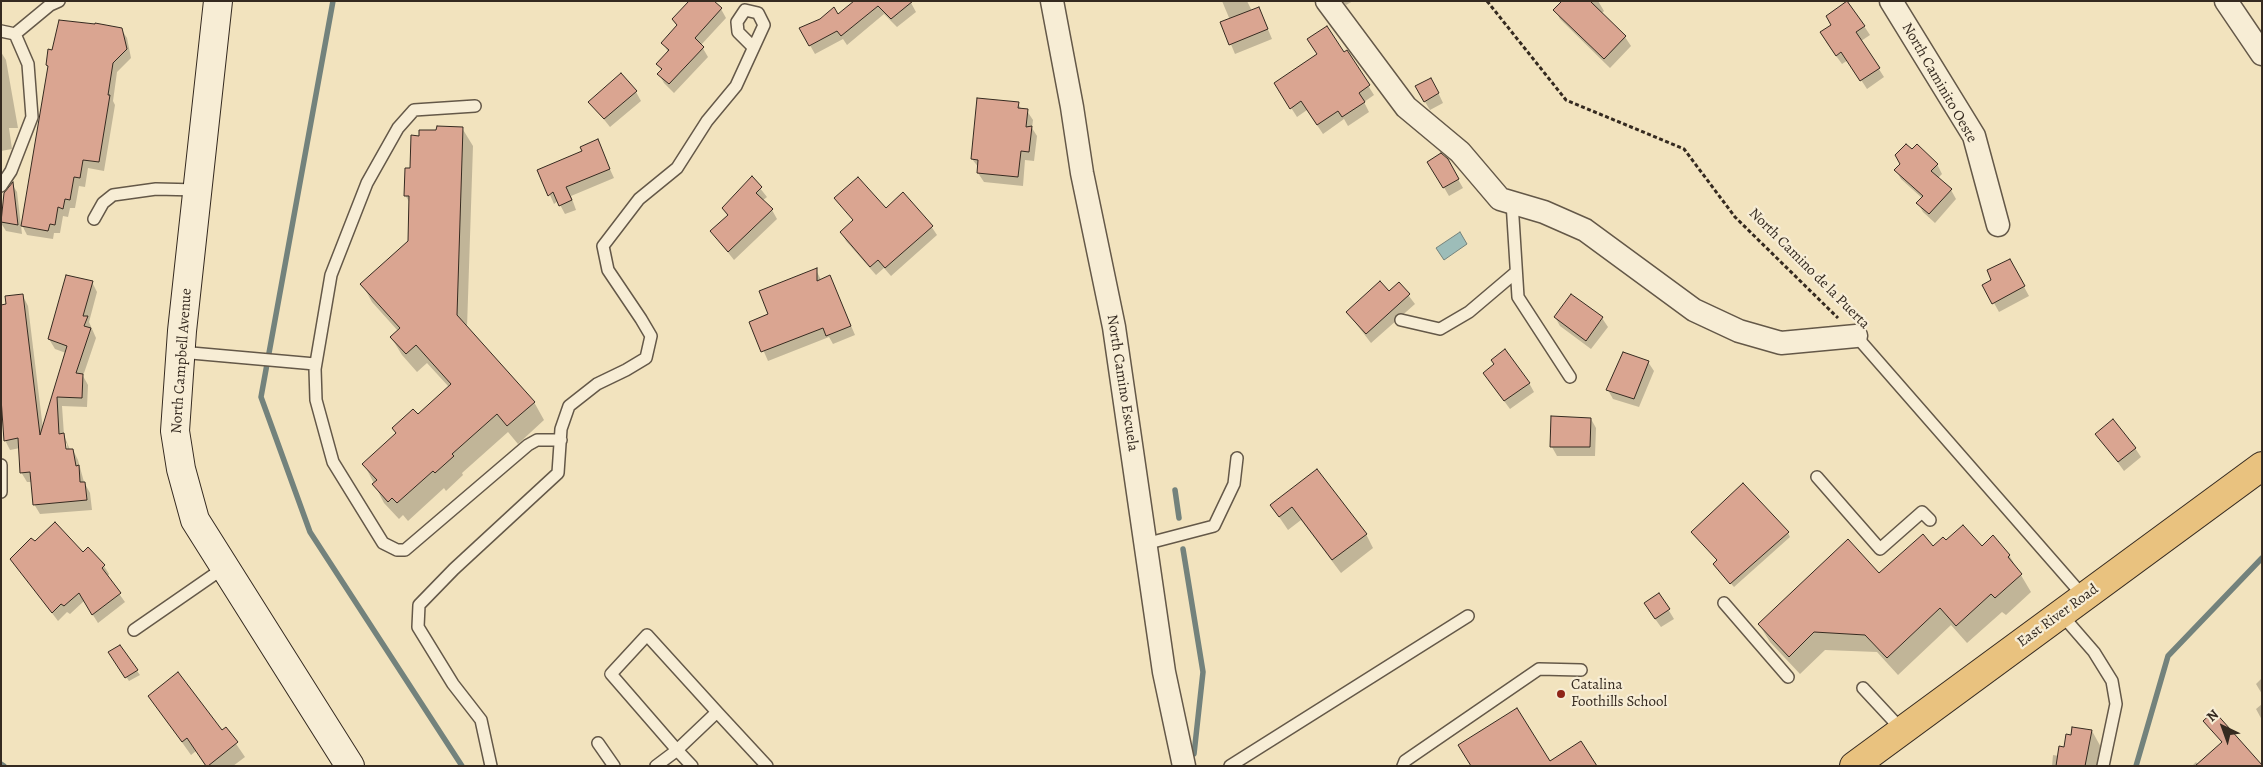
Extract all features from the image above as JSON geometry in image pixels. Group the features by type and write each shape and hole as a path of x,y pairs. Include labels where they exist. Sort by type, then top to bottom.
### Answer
{"main road":[{"name":"North Campbell Avenue","path":"218,1 180,352 175,431 181,469 196,520 350,766"},
{"name":"East River Road","path":"1854,766 2262,466"}],"street":[{"name":"North Camino Escuela","path":"1052,1 1082,173 1114,327 1164,672 1184,766"},
{"path":"1327,1 1406,107 1460,152 1500,199 1544,212 1585,230 1694,310 1739,331 1781,343 1856,336"},
{"name":"North Caminito Oeste","path":"1891,1 1974,136 1998,225"},
{"path":"2226,1 2262,54"}],"lane":[{"path":"16,34 50,5 58,1"},
{"path":"1,31 16,34"},
{"path":"1,186 11,171 32,117 28,64 16,34"},
{"path":"490,766 481,720 453,684 418,628 419,605 454,569 558,473 561,429 569,406 597,384 646,358 651,336 608,270 603,246 639,199 676,168 707,120 736,86 753,47"},
{"path":"475,106 414,110 398,128 367,183 331,275 315,364 316,400 333,462 383,543 397,550 405,550 528,445 537,440 560,440"},
{"path":"94,219 103,203 113,196 156,189 198,190"},
{"path":"1512,202 1518,297 1570,377"},
{"path":"1401,320 1440,329 1469,312 1515,273"},
{"name":"North Camino de la Puerta","path":"1856,336 2085,598"},
{"path":"180,352 315,364"},
{"path":"1145,544 1214,526 1234,484 1237,458"},
{"path":"1,465 1,492"},
{"path":"1817,477 1880,549 1922,512 1930,520"},
{"path":"134,630 225,568"},
{"path":"1724,603 1788,678"},
{"path":"2061,614 2094,652 2112,681 2116,704 2103,766"},
{"path":"1230,766 1468,616"},
{"path":"692,766 611,674 647,635 767,766"},
{"path":"1403,766 1405,761 1540,669 1580,670"},
{"path":"1863,688 1902,730"},
{"path":"656,766 677,750 716,712"},
{"path":"598,743 614,766"}],"path":[{"name":"North Camino de la Puerta","path":"1486,1 1566,100 1684,149 1735,217 1856,336"}],"water":[{"path":"1460,232 1467,244 1444,260 1436,248"}],"building":[{"path":"689,1 714,1 722,8 695,38 704,47 669,84 657,74 662,69 656,64 669,50 661,43 677,25 672,19"},
{"path":"854,1 913,1 891,19 878,6 841,36 837,31 809,46 799,28 820,19 834,7 838,14"},
{"path":"1562,1 1590,1 1626,36 1604,59 1553,10"},
{"path":"1847,1 1865,26 1856,32 1880,68 1860,81 1841,52 1836,56 1820,32 1831,25 1826,16"},
{"path":"1259,7 1268,29 1229,45 1220,22"},
{"path":"59,20 95,23 122,28 127,49 113,63 108,95 110,95 99,162 83,160 80,178 74,177 70,200 65,199 63,209 58,207 55,225 50,224 48,231 21,226 48,66 46,65 48,49 52,50"},
{"path":"1327,26 1344,52 1347,50 1370,85 1359,93 1365,102 1342,117 1338,111 1317,125 1301,101 1290,109 1274,83 1317,54 1307,39"},
{"path":"621,73 637,91 604,119 588,102"},
{"path":"1431,78 1439,93 1424,102 1415,86"},
{"path":"977,98 1019,102 1018,108 1028,109 1026,127 1032,126 1029,152 1021,151 1018,177 977,173 978,160 971,159"},
{"path":"437,126 463,127 457,315 535,402 507,426 497,414 452,454 454,456 435,473 433,471 397,503 392,498 388,502 372,484 377,480 362,464 396,433 392,428 413,409 418,414 451,384 416,345 406,354 390,337 400,328 360,284 408,241 409,196 404,196 405,168 410,168 411,135 419,136 419,130 436,130"},
{"path":"598,139 610,169 566,187 572,200 559,206 553,192 548,196 537,170 582,151 580,147"},
{"path":"1906,144 1912,149 1917,144 1938,164 1931,171 1952,189 1929,214 1916,203 1923,196 1894,170 1900,164 1895,155"},
{"path":"1441,153 1448,159 1459,179 1443,188 1427,162"},
{"path":"752,176 762,187 756,193 773,209 728,252 710,231 728,215 722,208"},
{"path":"858,177 886,208 903,192 933,226 885,268 878,260 870,267 840,232 853,220 834,198"},
{"path":"13,182 18,225 1,222 4,193"},
{"path":"2010,259 2025,286 1992,304 1982,285 1991,280 1987,270"},
{"path":"817,268 817,281 830,275 851,326 826,336 823,328 761,352 749,322 768,314 759,291"},
{"path":"66,275 93,281 83,316 88,316 84,326 91,328 76,373 83,374 82,398 57,397 59,434 64,433 66,449 73,449 76,466 79,465 80,482 85,482 87,500 33,505 30,472 20,473 18,438 4,441 1,398 1,305 6,304 5,296 23,294 40,435 67,346 48,339"},
{"path":"1380,281 1389,291 1399,282 1410,294 1366,334 1346,312"},
{"path":"1571,294 1603,317 1586,341 1554,317"},
{"path":"1505,349 1530,383 1504,401 1483,373 1494,364 1491,360"},
{"path":"1623,352 1649,361 1634,399 1606,390"},
{"path":"1551,416 1591,418 1590,447 1550,447"},
{"path":"2113,419 2136,448 2118,462 2095,434"},
{"path":"1317,469 1367,534 1332,560 1292,507 1279,517 1270,505"},
{"path":"1743,483 1789,532 1730,584 1713,564 1717,560 1691,532"},
{"path":"55,522 83,552 88,547 105,565 102,568 121,593 92,615 79,593 64,606 61,604 52,613 10,559 31,538 35,541"},
{"path":"1963,525 1982,546 1993,535 2010,555 2008,557 2022,574 1995,598 1991,594 1956,626 1940,608 1887,658 1865,635 1814,632 1789,657 1758,624 1848,539 1879,573 1923,534 1933,546 1943,537 1946,540"},
{"path":"1659,593 1670,609 1655,619 1644,603"},
{"path":"120,645 138,670 125,678 108,652"},
{"path":"178,672 222,730 226,727 238,742 208,766 206,766 187,738 182,742 148,696"},
{"path":"1517,708 1550,761 1581,741 1597,766 1471,766 1458,745"},
{"path":"2214,711 2262,766 2195,766 2222,742 2203,721"},
{"path":"2072,727 2092,730 2085,766 2056,766 2059,746 2064,747 2066,734 2071,735"}],"waterway":[{"path":"333,1 261,397 310,532 462,766"},
{"path":"1175,490 1179,518"},
{"path":"1183,549 1203,672 1194,754"},
{"path":"2136,766 2168,656 2262,558"}],"place":[{"name":"Catalina Foothills School","path":"1561,694"}]}
